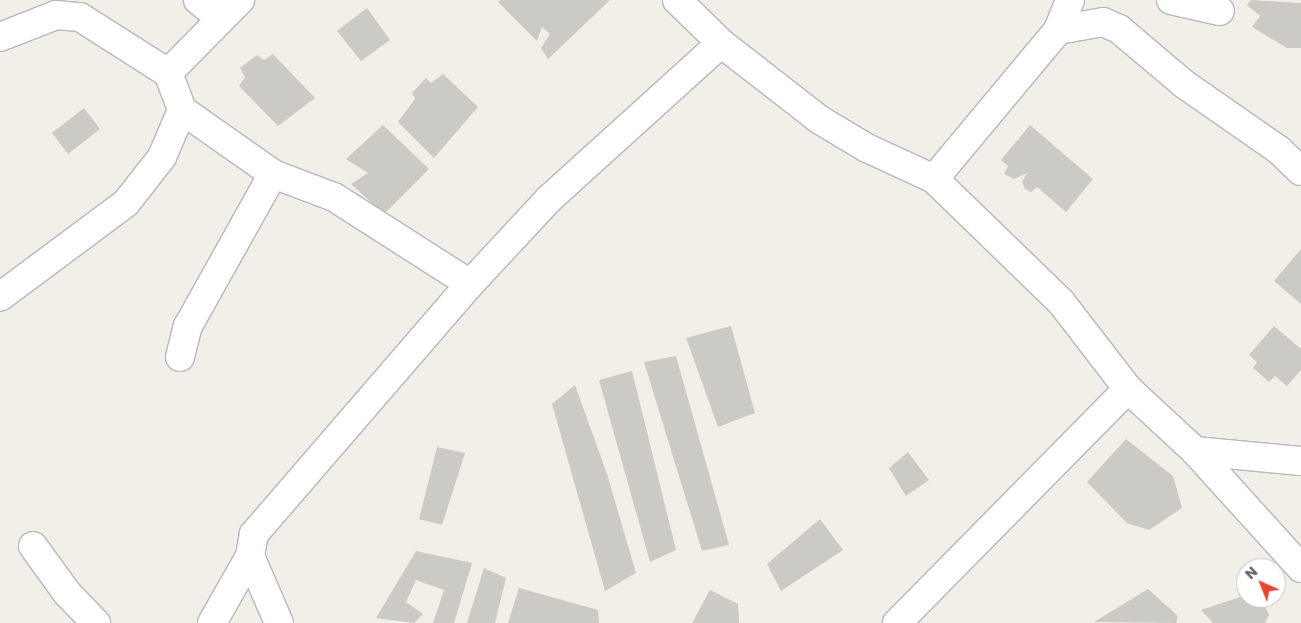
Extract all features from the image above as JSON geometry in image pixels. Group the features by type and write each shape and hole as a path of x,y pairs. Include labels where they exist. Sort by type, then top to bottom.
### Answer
{"street":[{"path":"198,0 220,18"},
{"path":"168,74 220,18 240,0"},
{"path":"677,0 721,43 820,120 866,148 934,179 1061,302 1128,389 1195,451 1301,568"},
{"path":"934,179 1058,30 1070,0"},
{"path":"1172,0 1220,11"},
{"path":"0,37 66,13 80,17 168,74 182,110 273,174 334,197 470,284"},
{"path":"1058,30 1103,22 1119,29 1184,84 1279,150 1301,171"},
{"path":"212,623 250,556 254,534 470,284 550,199 721,43"},
{"path":"0,297 126,203 162,157 182,110"},
{"path":"180,356 188,326 273,174"},
{"path":"897,623 1128,389"},
{"path":"1195,451 1301,462"},
{"path":"33,546 67,593 96,623"},
{"path":"250,556 279,623"}],"building":[{"path":"501,0 610,0 548,59 541,48 550,34 542,27 537,41 498,2"},
{"path":"1251,0 1301,3 1301,48 1287,48 1252,27 1260,16 1247,5"},
{"path":"367,8 390,40 361,61 337,31"},
{"path":"273,54 315,98 278,126 239,86 245,77 240,68 257,55 264,60"},
{"path":"443,74 478,107 434,158 398,122 415,99 412,93 426,78 431,83"},
{"path":"84,108 100,129 68,154 52,133"},
{"path":"383,125 429,169 384,214 351,184 368,173 346,159"},
{"path":"1030,125 1093,179 1066,212 1037,187 1031,192 1025,189 1022,182 1027,173 1014,179 1004,174 1008,166 1001,160"},
{"path":"1301,249 1301,304 1274,281"},
{"path":"731,326 755,413 718,427 686,338"},
{"path":"1274,326 1301,349 1301,370 1287,386 1275,376 1269,382 1253,368 1257,362 1249,355"},
{"path":"676,356 729,545 702,551 644,362"},
{"path":"632,371 676,550 650,562 599,380"},
{"path":"575,385 607,474 636,573 605,591 552,404"},
{"path":"1126,439 1173,476 1182,508 1149,530 1127,523 1087,482"},
{"path":"437,447 465,453 442,525 419,519"},
{"path":"908,452 929,480 906,496 889,468"},
{"path":"820,519 843,550 781,591 767,564"},
{"path":"416,551 472,563 454,623 433,623 444,590 416,580 406,602 423,614 414,623 376,618"},
{"path":"484,568 506,578 495,623 467,623"},
{"path":"519,588 598,610 599,623 508,623"},
{"path":"1148,589 1178,616 1176,623 1094,622"},
{"path":"710,590 738,604 739,623 692,623"},
{"path":"1236,598 1236,608 1266,608 1269,615 1265,623 1213,623 1201,610"}]}
